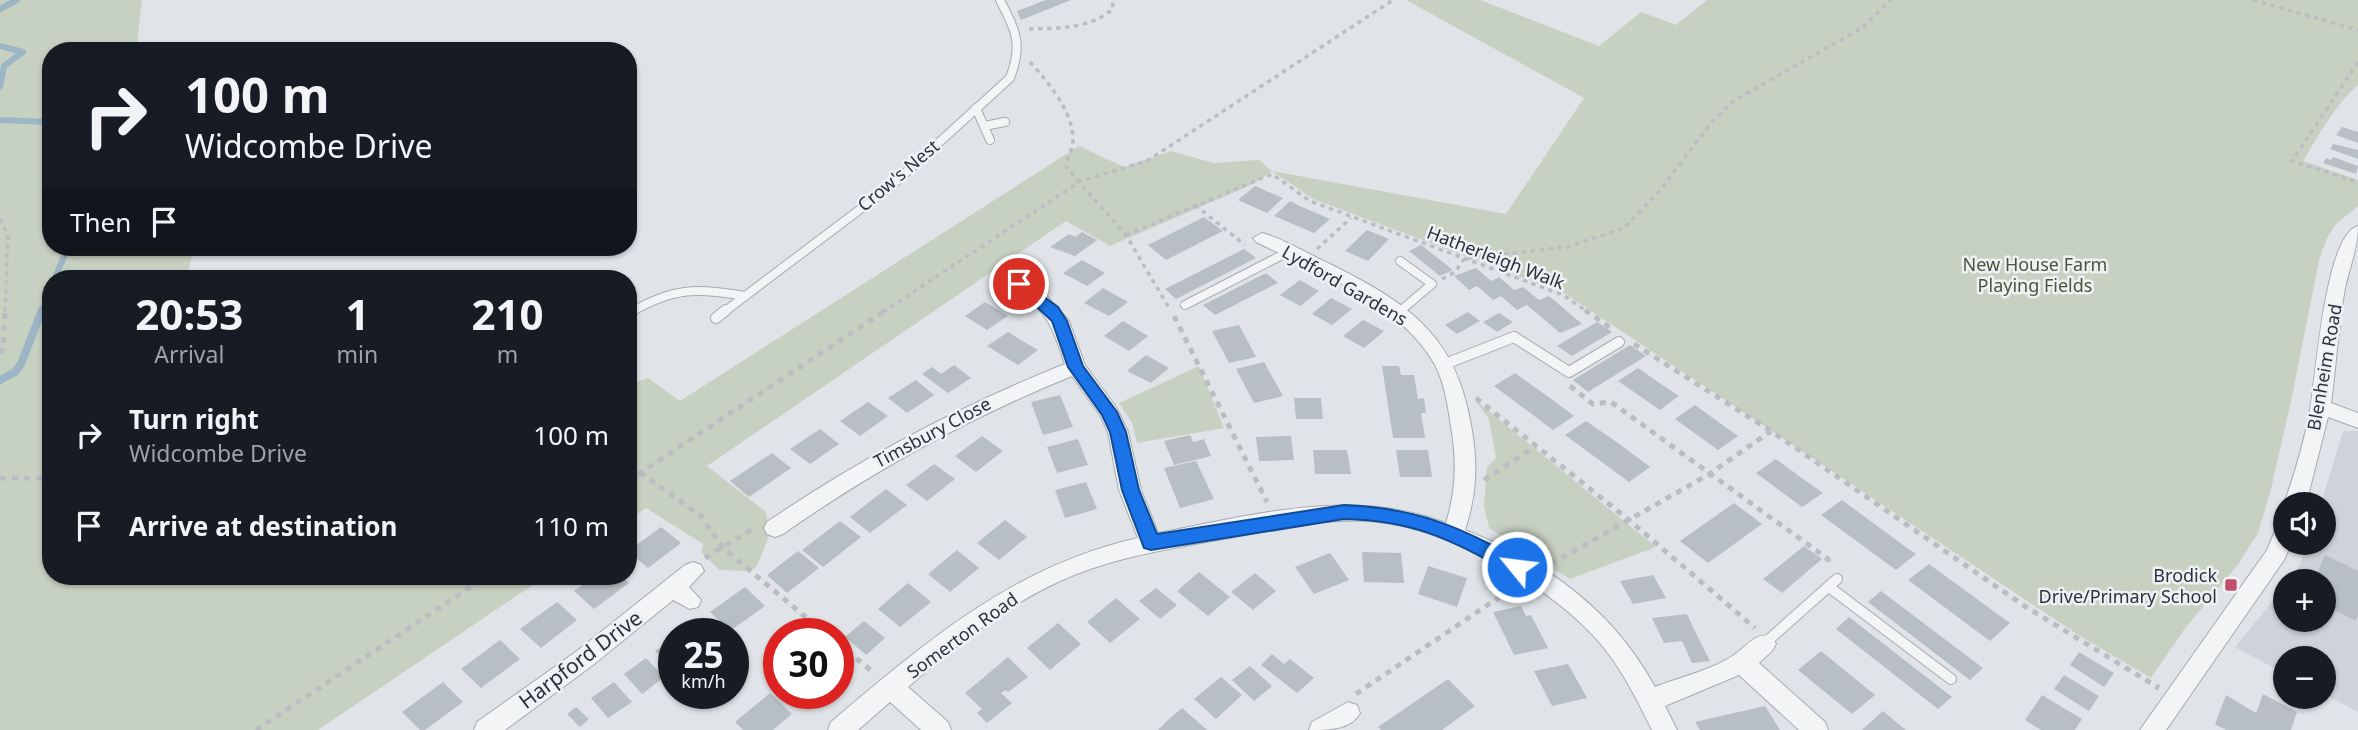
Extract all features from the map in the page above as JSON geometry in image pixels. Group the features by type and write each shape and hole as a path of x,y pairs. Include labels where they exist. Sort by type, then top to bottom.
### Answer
{"street":[{"name":"Blenheim Road","path":"2298,492 2320,406 2339,279 2347,249 2357,232"},
{"name":"Lydford Gardens","path":"1262,238 1399,312 1427,336 1447,370 1457,402 1467,455 1466,491 1453,533"},
{"path":"1019,278 1060,321 1076,367 1109,412 1118,432 1130,490 1151,542"},
{"name":"Timsbury Close","path":"784,515 884,455 949,421 997,398 1076,367"},
{"path":"2320,406 2358,421"},
{"name":"Somerton Road","path":"840,730 993,608 1043,579 1094,559 1151,542 1344,512 1372,513 1420,521 1453,533 1503,558 1576,605 1611,639 1665,730"},
{"path":"2152,730 2276,555"},
{"name":"Harpford Drive","path":"486,730 585,658 682,594 693,570"},
{"path":"1649,701 1742,663 1767,642"},
{"path":"1742,663 1816,730"},
{"path":"891,687 939,730"},
{"path":"1321,730 1348,713"}],"lane":[{"path":"1000,0 1014,29 1020,53"},
{"name":"Crow's Nest","path":"716,318 891,186 1010,78 1020,53"},
{"path":"976,108 990,139"},
{"path":"984,126 1005,122"},
{"path":"1185,305 1297,255"},
{"path":"1399,312 1432,284 1400,261"},
{"path":"637,309 659,296 696,287 745,296"},
{"path":"1447,370 1514,337 1569,372 1623,340"},
{"path":"1767,642 1833,583 1951,679"}],"path":[{"path":"1014,29 1075,27 1088,24 1110,13 1113,9 1112,0"},
{"path":"637,475 1081,181 1147,161 1393,0"},
{"path":"1432,284 1455,272 1464,259 1526,255 1602,237 1630,224 1657,194 1705,129 1733,101 1753,86 1872,20 1891,0"},
{"path":"2253,0 2358,30"},
{"path":"1020,53 1033,65 1059,100 1074,135 1073,146 1066,157 1066,167 1126,235 1202,364 1247,465 1277,521"},
{"path":"2358,62 2292,161 2358,183"},
{"name":"Hatherleigh Walk","path":"1126,235 1272,174 1310,201 1563,295 1615,331"},
{"path":"1195,205 1245,245 1262,238"},
{"path":"1297,255 1351,218"},
{"path":"0,219 8,235 3,349 0,354"},
{"path":"1623,340 1771,431 2026,607 2173,697"},
{"path":"1447,370 1629,520 1767,642"},
{"path":"1569,372 1568,385 1584,398 1593,404 1611,402 1828,559 1833,583"},
{"path":"1466,491 1536,446"},
{"path":"637,473 701,516 723,548 807,618"},
{"path":"0,478 42,477"},
{"path":"693,570 706,558 766,520 784,515"},
{"path":"256,730 474,585"},
{"path":"854,656 891,687"}],"shaded area":[{"path":"2343,431 2358,431 2358,712 2336,700 2336,646 2273,646 2273,668 2235,647 2273,601 2273,632 2336,632 2336,569 2297,569 2303,555 2336,555 2336,492 2325,492"}],"green space":[{"path":"0,0 142,0 137,42 42,42 42,256 192,256 188,270 42,270 42,585 533,585 318,730 0,730"},
{"name":"New House Farm Playing Fields","path":"1406,0 1480,0 1599,46 1641,12 1676,25 1707,0 2358,0 2358,85 2334,111 2303,161 2358,180 2358,206 2336,224 2327,238 2319,260 2292,397 2258,533 2239,563 2183,631 2151,678 2080,636 1564,293 1313,199 1272,171 1506,214 1584,98"},
{"path":"1079,146 1124,167 1171,151 1214,163 1259,160 1272,171 1253,184 1110,246 1066,221 707,466 766,512 770,534 757,566 751,571 719,570 701,552 703,544 646,508 637,514 637,382 648,378 680,401"},
{"path":"1199,366 1224,428 1137,443 1132,423 1119,403"},
{"path":"1475,400 1656,547 1570,579 1489,528 1484,506 1487,467 1496,458 1489,419"}],"building":[{"path":"1046,0 1071,0 1021,20 1017,11"},
{"path":"2342,127 2358,132 2358,143 2336,135"},
{"path":"2333,144 2358,150 2358,159 2330,149"},
{"path":"2333,157 2358,166 2356,174 2323,163 2326,158 2331,160"},
{"path":"1255,186 1283,198 1267,213 1238,200"},
{"path":"1290,201 1330,219 1314,233 1274,216"},
{"path":"1204,217 1223,231 1166,260 1148,245"},
{"path":"1367,230 1389,239 1368,261 1345,251"},
{"path":"1082,232 1097,240 1075,256 1050,247 1069,234 1076,237"},
{"path":"1421,245 1453,270 1440,276 1409,251"},
{"path":"1244,249 1256,258 1176,299 1165,289"},
{"path":"1082,260 1105,273 1087,286 1063,273"},
{"path":"1476,268 1491,281 1499,277 1514,290 1523,287 1539,300 1549,296 1582,324 1560,333 1527,305 1517,310 1501,296 1493,300 1477,286 1469,290 1454,276"},
{"path":"1266,273 1278,283 1215,315 1203,305"},
{"path":"1300,280 1319,291 1300,306 1280,295"},
{"path":"1103,288 1128,302 1109,316 1084,303"},
{"path":"1331,298 1352,309 1332,325 1312,314"},
{"path":"985,302 1008,316 987,330 965,316"},
{"path":"1468,312 1480,321 1457,334 1445,325"},
{"path":"1499,313 1513,322 1497,332 1483,322"},
{"path":"1363,320 1384,331 1364,348 1343,336"},
{"path":"1123,321 1148,336 1129,351 1104,336"},
{"path":"1597,322 1612,332 1572,356 1557,346"},
{"path":"1239,325 1256,357 1229,363 1212,331"},
{"path":"1008,332 1038,350 1018,365 987,346"},
{"path":"1630,345 1646,356 1588,392 1573,380"},
{"path":"1146,355 1169,368 1151,383 1127,371"},
{"path":"1264,362 1283,396 1254,403 1236,369"},
{"path":"954,365 971,378 948,393 922,374 932,367 941,374"},
{"path":"1382,366 1399,366 1401,375 1414,375 1418,399 1424,398 1426,413 1421,413 1425,438 1393,438"},
{"path":"1638,368 1679,396 1660,410 1618,381"},
{"path":"1515,373 1574,416 1553,430 1494,386"},
{"path":"916,380 934,395 907,413 888,398"},
{"path":"1060,395 1073,427 1043,435 1031,402"},
{"path":"1294,398 1321,398 1323,419 1296,419"},
{"path":"868,402 888,416 860,436 840,421"},
{"path":"1695,405 1738,436 1718,450 1675,419"},
{"path":"1586,421 1650,467 1629,482 1565,435"},
{"path":"820,429 839,444 810,464 790,449"},
{"path":"1190,435 1193,442 1204,439 1211,456 1174,465 1164,441"},
{"path":"982,436 1003,451 976,472 955,456"},
{"path":"1291,436 1294,460 1259,461 1256,437"},
{"path":"1078,439 1088,465 1057,473 1047,447"},
{"path":"1313,450 1347,450 1351,474 1315,474"},
{"path":"1396,450 1428,450 1432,477 1400,477"},
{"path":"772,453 791,468 749,497 730,481"},
{"path":"1776,459 1823,493 1802,507 1756,473"},
{"path":"1196,461 1214,499 1180,508 1164,468"},
{"path":"934,464 955,479 927,501 906,485"},
{"path":"1086,482 1097,509 1065,518 1055,490"},
{"path":"886,489 907,505 870,533 850,517"},
{"path":"1842,500 1916,554 1896,570 1821,515"},
{"path":"1734,503 1762,524 1708,563 1680,541"},
{"path":"1005,520 1027,537 999,560 977,543"},
{"path":"840,521 861,537 823,567 802,550"},
{"path":"661,527 681,543 648,568 637,559 637,544"},
{"path":"1804,546 1822,559 1782,593 1763,579"},
{"path":"957,550 979,568 950,592 928,574"},
{"path":"798,551 819,568 787,593 767,575"},
{"path":"1362,552 1401,553 1404,583 1364,582"},
{"path":"1330,553 1349,580 1314,594 1295,567"},
{"path":"2325,555 2358,571 2356,621 2336,611 2336,569 2319,569"},
{"path":"1929,564 2010,623 1990,641 1908,580"},
{"path":"1428,566 1467,578 1457,607 1418,594"},
{"path":"1199,572 1230,597 1208,616 1177,591"},
{"path":"1255,573 1276,591 1253,610 1231,592"},
{"path":"1653,575 1666,598 1633,604 1620,581"},
{"path":"908,583 931,602 900,627 878,609"},
{"path":"582,585 626,585 594,609 574,591"},
{"path":"745,587 765,606 748,618 716,618 710,612"},
{"path":"1156,588 1177,605 1160,619 1139,601"},
{"path":"1881,591 1983,668 1970,680 1868,602"},
{"path":"1116,598 1140,619 1110,643 1087,622"},
{"path":"557,602 577,620 541,648 520,629"},
{"path":"1521,606 1526,616 1531,615 1548,648 1514,655 1493,612"},
{"path":"1687,614 1710,661 1692,663 1682,641 1664,643 1652,618"},
{"path":"1849,617 1952,697 1938,709 1836,629"},
{"path":"864,621 885,638 866,655 854,645 854,629"},
{"path":"1058,623 1081,644 1050,670 1027,648"},
{"path":"500,640 520,659 481,688 461,669"},
{"path":"1821,651 1875,695 1852,714 1798,670"},
{"path":"2079,652 2114,673 2104,687 2070,665"},
{"path":"1272,654 1284,664 1290,659 1314,678 1297,693 1261,665"},
{"path":"1008,657 1028,677 1008,692 1006,690 1001,693 1012,703 987,723 977,713 982,709 965,693"},
{"path":"646,658 658,671 658,682 642,694 624,674"},
{"path":"1568,664 1587,698 1552,706 1534,671"},
{"path":"1250,666 1272,686 1254,701 1232,680"},
{"path":"2064,675 2099,696 2089,711 2054,689"},
{"path":"1221,677 1242,695 1216,719 1194,699"},
{"path":"1448,679 1475,706 1442,730 1381,730 1378,727"},
{"path":"443,682 463,702 425,730 420,730 402,712"},
{"path":"614,682 632,702 608,718 591,698"},
{"path":"2263,694 2273,699 2273,709 2291,709 2297,712 2291,730 2226,730 2215,724 2226,695 2256,713"},
{"path":"2042,695 2082,719 2075,730 2041,730 2025,720"},
{"path":"763,699 763,709 787,709 792,714 773,730 743,730 735,722"},
{"path":"1765,706 1780,730 1700,730 1695,722"},
{"path":"576,707 589,719 580,727 567,714"},
{"path":"1182,708 1207,730 1158,730"},
{"path":"1883,711 1897,723 1906,730 1862,730"}],"waterway":[{"path":"0,9 17,0"},
{"path":"0,46 23,52 4,66 0,87"},
{"path":"0,120 42,122"},
{"path":"58,270 64,256"},
{"path":"0,380 15,372 21,364 42,310"}],"place":[{"name":"Brodick Drive/Primary School","path":"2231,585"}],"route":[{"path":"1019,284 1053,311 1060,321 1076,367 1109,412 1118,432 1130,490 1151,542 1344,512 1372,513 1420,521 1453,533 1517,567"}]}
